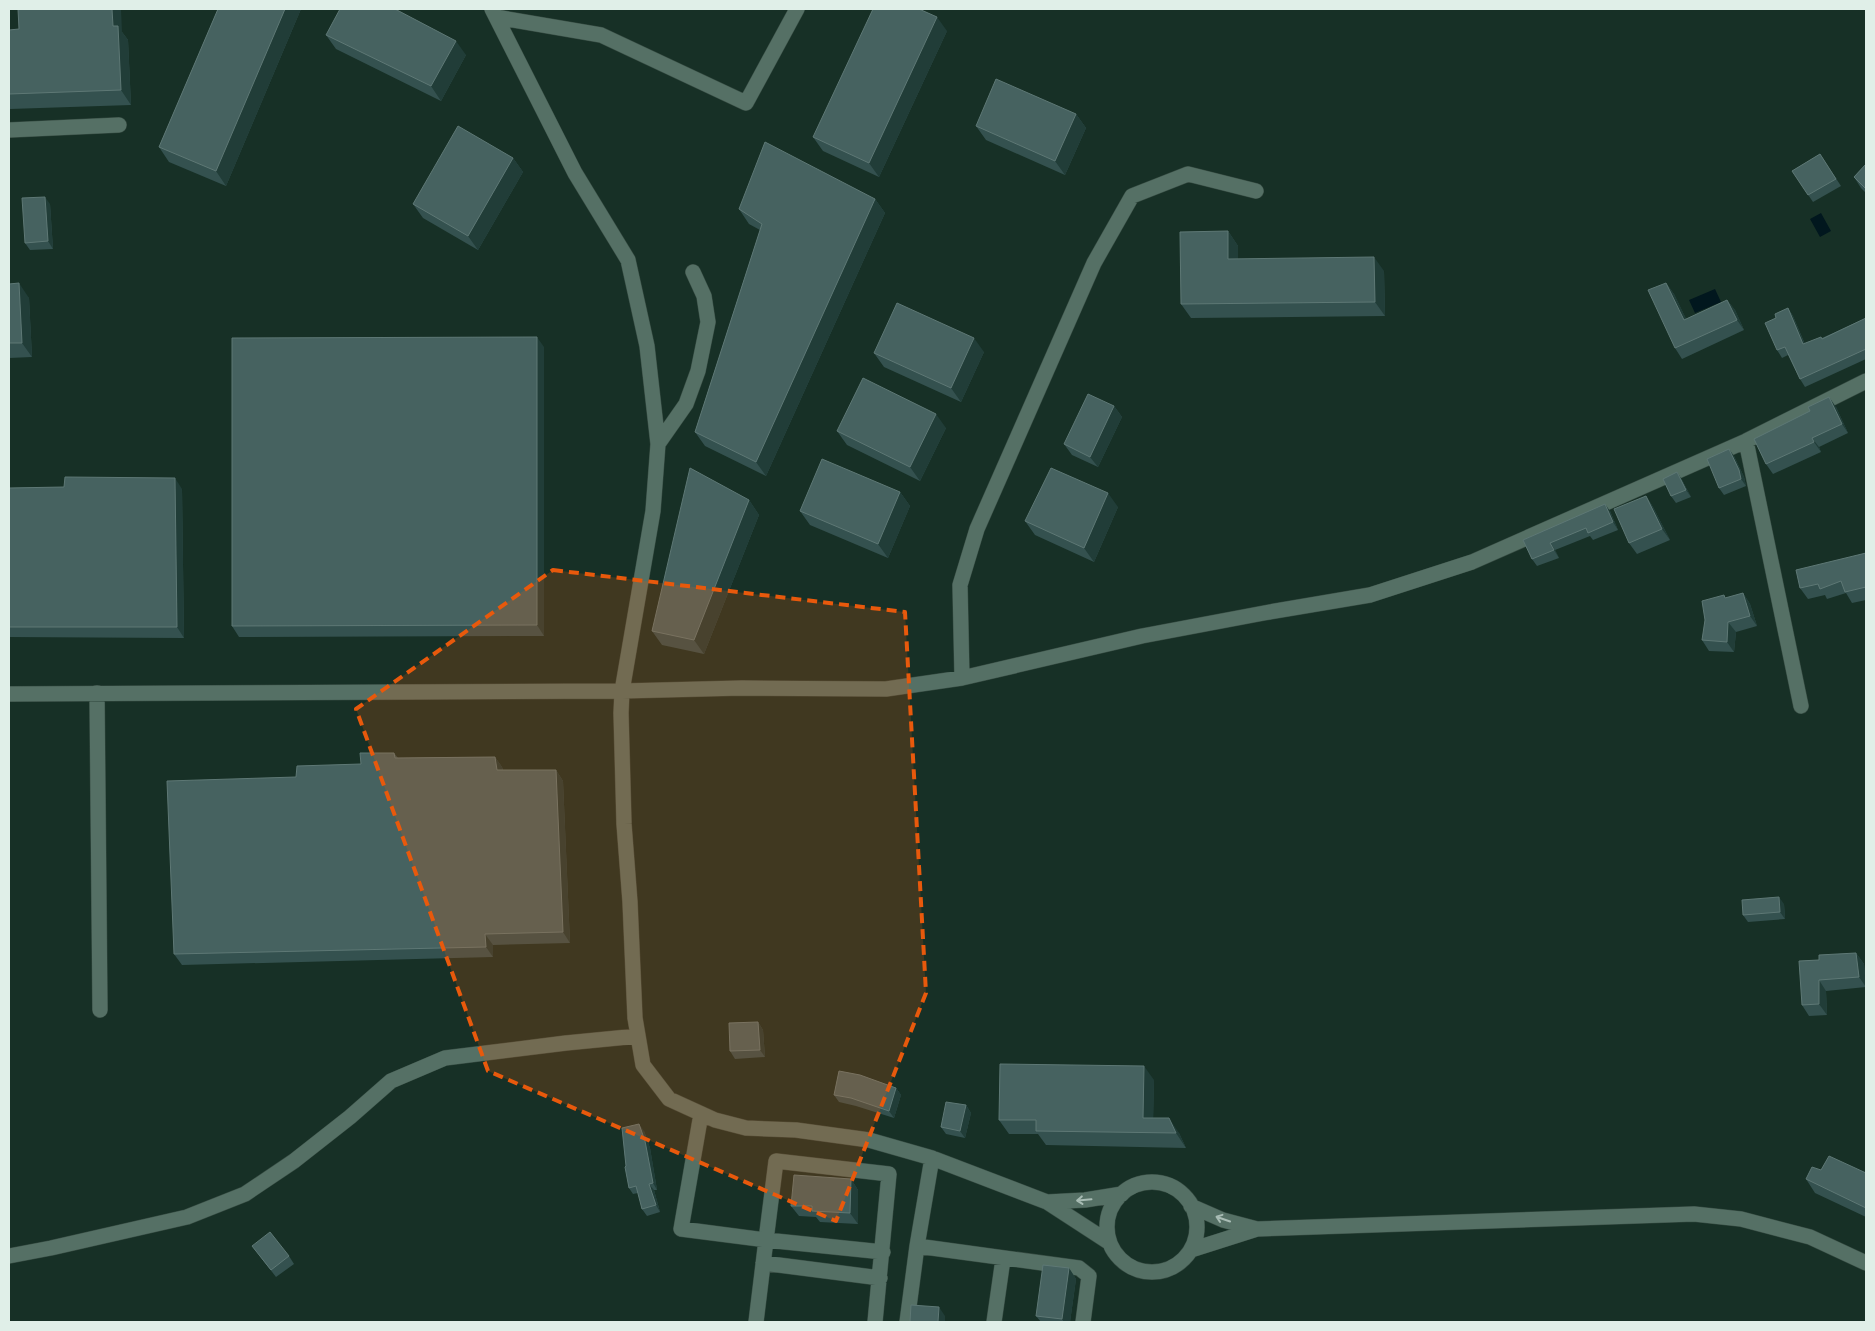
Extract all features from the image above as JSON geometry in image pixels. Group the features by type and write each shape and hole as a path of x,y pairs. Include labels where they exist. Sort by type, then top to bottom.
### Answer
{"street":[{"path":"494,13 601,35 746,104 797,9"},
{"path":"494,13 575,173 628,260 647,346 658,444 652,511 622,691 620,714 635,1018 643,1065 669,1099 715,1120 746,1128 796,1130 870,1140 932,1158 1047,1202 1110,1243"},
{"path":"9,130 119,125"},
{"path":"962,678 960,585 976,529 1094,263 1132,196 1188,174 1256,191"},
{"path":"658,444 686,404 702,355 708,322 704,296 693,272"},
{"path":"9,694 622,691 742,688 886,689 962,678 1142,636 1264,612 1370,595 1472,562 1746,441 1866,381"},
{"path":"1746,441 1801,706"},
{"path":"97,693 100,1010"},
{"path":"9,1256 187,1217 245,1194 294,1161 391,1081 445,1058 638,1036"},
{"path":"701,1114 682,1229 883,1252"},
{"path":"906,1322 932,1158"},
{"path":"756,1322 776,1160 889,1174 876,1322"},
{"path":"1151,1182 1167,1185 1181,1193 1192,1206 1196,1220 1196,1235 1191,1250 1180,1263 1164,1271 1146,1272 1130,1266 1118,1257 1110,1243 1107,1233 1107,1222 1114,1202 1122,1194 1135,1186 1151,1182"},
{"path":"1047,1202 1085,1200 1122,1194"},
{"path":"1192,1206 1223,1220 1257,1229"},
{"path":"1191,1250 1257,1229 1694,1214 1741,1220 1810,1237 1866,1263"},
{"path":"917,1246 1079,1268 1089,1276 1083,1322"},
{"path":"994,1322 1003,1259"},
{"path":"763,1263 880,1278"}],"highlighted area":[{"path":"553,570 905,612 926,993 836,1221 488,1071 356,709"}],"water":[{"path":"1821,213 1831,231 1820,237 1810,219"},
{"path":"1715,289 1721,302 1695,313 1689,300"}],"building":[{"path":"18,9 112,9 113,26 118,26 121,90 9,94 9,30 19,29"},
{"path":"218,9 285,9 216,171 159,147"},
{"path":"340,9 395,9 456,41 431,86 326,35"},
{"path":"873,9 919,9 937,17 869,163 813,137"},
{"path":"996,79 1076,114 1055,161 976,126"},
{"path":"458,126 513,158 468,236 413,204"},
{"path":"765,142 875,199 756,462 695,432 762,224 739,209"},
{"path":"1820,154 1836,179 1808,195 1792,171"},
{"path":"1866,164 1866,189 1854,177"},
{"path":"45,197 48,241 25,243 22,198"},
{"path":"1228,231 1228,259 1374,257 1375,302 1181,304 1180,232"},
{"path":"19,283 22,343 9,343 9,284"},
{"path":"1666,283 1684,320 1727,300 1737,320 1675,348 1648,290"},
{"path":"897,303 974,338 951,388 874,353"},
{"path":"1788,308 1803,344 1821,337 1822,339 1866,318 1866,349 1800,379 1785,347 1777,350 1765,323 1776,318 1775,314"},
{"path":"537,337 537,625 232,626 232,338"},
{"path":"863,378 936,414 910,467 837,431"},
{"path":"1088,394 1114,406 1090,457 1064,444"},
{"path":"1829,397 1842,424 1812,438 1814,442 1766,464 1754,439 1810,411 1808,407"},
{"path":"1729,449 1741,479 1719,488 1707,459"},
{"path":"822,459 900,492 878,544 800,511"},
{"path":"690,468 749,500 694,640 652,631"},
{"path":"1051,468 1108,493 1084,548 1025,521"},
{"path":"1677,472 1686,490 1671,496 1663,479"},
{"path":"65,477 175,478 177,627 9,627 9,488 64,487"},
{"path":"1646,496 1662,529 1629,543 1614,509"},
{"path":"1605,504 1613,522 1588,533 1586,528 1550,543 1554,550 1532,559 1523,540"},
{"path":"1866,553 1866,587 1845,592 1841,581 1820,589 1818,584 1800,588 1796,570"},
{"path":"1743,593 1750,616 1728,622 1727,642 1702,640 1705,620 1702,601 1724,595 1725,598"},
{"path":"360,753 394,753 395,758 495,757 497,770 556,770 563,932 485,934 486,947 174,954 167,781 296,777 297,766 361,764"},
{"path":"1779,897 1780,912 1743,915 1742,900"},
{"path":"1856,953 1859,977 1819,980 1819,1004 1802,1005 1799,961 1819,960 1819,955"},
{"path":"758,1022 760,1050 730,1051 729,1023"},
{"path":"1000,1064 1144,1066 1143,1118 1169,1118 1176,1133 1036,1131 1036,1120 999,1120"},
{"path":"839,1071 860,1075 896,1088 889,1111 851,1098 834,1095"},
{"path":"946,1102 966,1105 960,1131 941,1127"},
{"path":"639,1124 645,1141 653,1183 649,1184 656,1205 642,1209 636,1186 629,1188 625,1167 622,1128"},
{"path":"1829,1156 1866,1173 1866,1208 1806,1179 1812,1167 1821,1170"},
{"path":"794,1175 851,1179 850,1213 812,1211 812,1206 791,1206"},
{"path":"270,1232 289,1256 271,1270 252,1246"},
{"path":"1043,1265 1069,1268 1062,1319 1036,1316"},
{"path":"911,1305 939,1307 938,1322 910,1322"}]}
